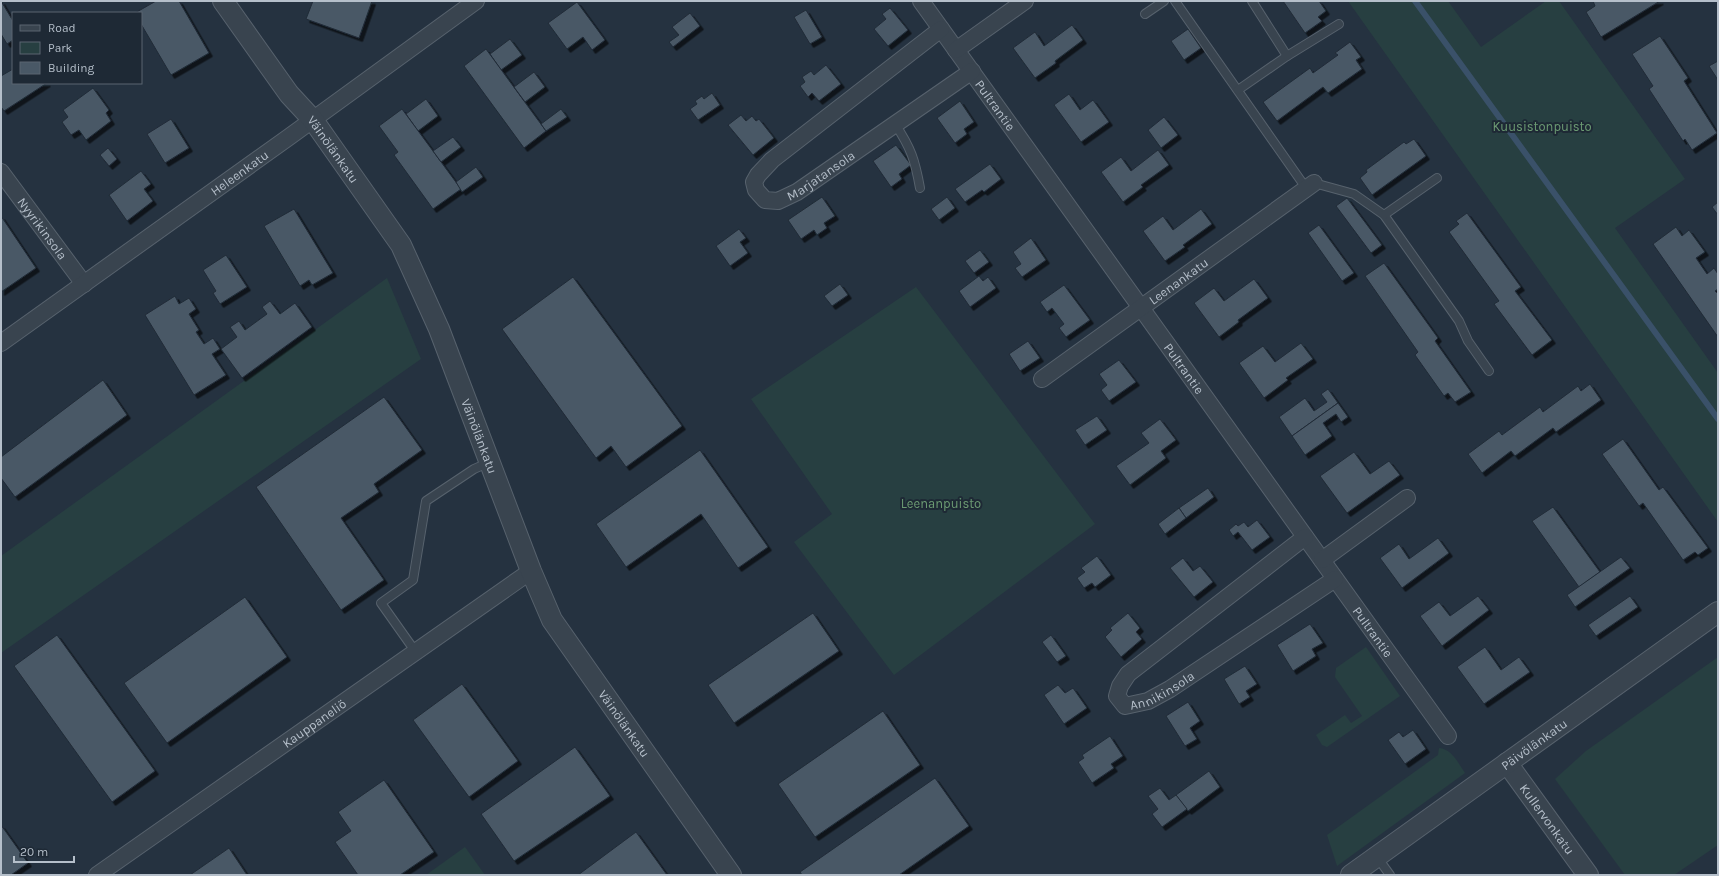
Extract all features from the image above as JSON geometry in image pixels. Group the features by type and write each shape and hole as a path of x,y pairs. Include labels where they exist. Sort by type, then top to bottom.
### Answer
{"street":[{"name":"Väinölänkatu","path":"223,1 290,94 313,120 400,245 439,330 531,571 552,620 731,875"},
{"name":"Heleenkatu","path":"1,343 313,120 476,1"},
{"name":"Pultrantie","path":"922,1 1448,736"},
{"path":"956,50 1025,1"},
{"name":"Marjatansola","path":"941,29 772,160 758,175 754,182 756,190 765,200 778,201 797,192 972,71"},
{"name":"Nyyrikinsola","path":"1,172 84,284"},
{"name":"Leenankatu","path":"1042,379 1310,185"},
{"path":"1322,560 1407,498"},
{"name":"Annikinsola","path":"1305,537 1128,674 1120,686 1117,696 1125,706 1148,701 1170,689 1335,579"},
{"name":"Kauppaneliö","path":"97,875 531,571"},
{"name":"Päivölänkatu","path":"1351,875 1718,612"},
{"name":"Kullervonkatu","path":"1507,763 1588,875"}],"lane":[{"path":"1145,14 1164,1"},
{"path":"1175,1 1238,90 1310,185 1354,194 1384,215 1459,321 1468,341 1489,371"},
{"path":"1252,1 1287,56"},
{"path":"1238,90 1287,56 1339,24"},
{"path":"895,124 906,140 916,162 920,188"},
{"path":"1384,215 1437,178"},
{"path":"415,651 381,603 413,580 426,501 474,469 490,462"},
{"path":"1377,856 1390,875"}],"green space":[{"name":"Kuusistonpuisto","path":"1348,1 1448,1 1481,47 1546,1 1559,1 1685,179 1615,228 1718,373 1718,522"},
{"path":"387,278 421,359 1,653 1,556"},
{"name":"Leenanpuisto","path":"916,287 1095,524 894,675 794,542 832,514 751,399"},
{"path":"1366,647 1400,696 1327,747 1322,745 1316,735 1345,715 1351,723 1362,716 1335,677 1336,668"},
{"path":"1718,657 1718,845 1674,875 1625,875 1555,779 1586,751"},
{"path":"1439,748 1448,751 1465,773 1337,866 1327,835 1438,755"},
{"path":"465,847 485,875 426,875"}],"building":[{"path":"1,1 12,19 12,41 7,44 1,34"},
{"path":"156,1 179,1 209,53 171,75 142,26 142,12 137,12"},
{"path":"313,1 372,1 359,38 306,19"},
{"path":"1283,1 1319,1 1326,11 1318,17 1322,21 1305,33"},
{"path":"1593,1 1660,1 1601,37 1586,12 1595,6"},
{"path":"577,2 605,40 592,50 583,37 567,49 548,23"},
{"path":"890,8 908,30 888,46 874,29 886,19 882,14"},
{"path":"806,10 822,37 810,44 794,17"},
{"path":"690,13 700,26 673,47 669,42 679,35 672,27"},
{"path":"1072,25 1083,40 1055,61 1056,63 1035,78 1013,48 1035,32 1044,46"},
{"path":"1188,29 1201,48 1184,60 1171,41"},
{"path":"1660,36 1688,78 1684,81 1717,133 1692,150 1685,139 1683,141 1649,89 1653,86 1632,54"},
{"path":"510,39 522,55 501,70 490,54"},
{"path":"1350,42 1361,57 1356,60 1362,69 1328,93 1323,87 1277,121 1263,102 1310,68 1313,73 1338,55 1335,53"},
{"path":"486,49 546,131 524,148 464,66"},
{"path":"1718,61 1718,80 1709,66"},
{"path":"826,65 841,84 819,101 812,93 808,97 800,86 805,82 802,77 811,71 814,75"},
{"path":"12,70 12,84 45,84 4,111 1,107 1,76"},
{"path":"534,72 545,87 525,102 514,87"},
{"path":"93,88 109,110 106,113 111,121 86,140 79,130 71,135 62,122 68,117 63,110"},
{"path":"712,93 720,105 698,120 690,109 697,104 695,101 702,96 704,99"},
{"path":"1069,94 1080,110 1093,100 1109,122 1081,142 1054,105"},
{"path":"426,99 438,116 418,131 406,114"},
{"path":"960,101 974,122 964,129 967,134 955,143 937,118"},
{"path":"402,109 461,189 433,209 394,155 398,152 379,126"},
{"path":"561,109 567,117 546,131 541,124"},
{"path":"741,115 746,121 752,116 756,121 759,119 774,138 753,155 728,125"},
{"path":"1164,117 1178,135 1161,148 1148,130"},
{"path":"171,119 189,148 165,163 147,134"},
{"path":"453,137 461,147 441,162 433,151"},
{"path":"1414,139 1426,156 1372,195 1360,178 1367,172 1366,170 1404,142 1406,144"},
{"path":"896,145 911,165 899,174 902,179 891,187 873,161"},
{"path":"108,148 117,159 109,166 100,155"},
{"path":"1158,150 1169,165 1141,185 1143,187 1123,202 1101,172 1121,157 1131,171"},
{"path":"990,164 1001,179 984,192 982,190 965,202 955,189"},
{"path":"476,167 483,177 462,192 456,182"},
{"path":"141,171 151,184 144,189 153,201 127,221 109,195"},
{"path":"822,197 835,216 824,223 827,228 817,235 814,230 801,239 788,220"},
{"path":"947,197 955,208 939,220 931,209"},
{"path":"1347,198 1382,245 1371,253 1336,206"},
{"path":"1718,202 1718,215 1712,207"},
{"path":"294,209 333,273 312,285 309,280 300,286 264,226"},
{"path":"1201,209 1212,224 1183,245 1185,247 1165,261 1143,231 1163,216 1173,230"},
{"path":"1467,213 1521,287 1515,291 1552,340 1532,355 1494,304 1499,301 1449,232 1459,224 1456,221"},
{"path":"1,216 36,268 1,292"},
{"path":"1319,225 1354,273 1342,281 1308,233"},
{"path":"1676,227 1682,236 1689,230 1705,252 1696,258 1707,274 1714,268 1718,274 1718,289 1715,291 1718,294 1718,337 1653,244"},
{"path":"739,229 746,238 740,242 748,253 730,266 716,246"},
{"path":"1031,238 1046,260 1022,277 1015,268 1021,264 1013,252"},
{"path":"980,250 989,262 974,273 965,261"},
{"path":"226,255 247,287 220,304 213,293 216,291 203,270"},
{"path":"1384,263 1438,338 1435,341 1471,392 1455,402 1448,393 1444,396 1415,355 1418,352 1365,276"},
{"path":"979,276 983,281 988,277 996,288 970,307 959,291"},
{"path":"573,277 682,426 626,467 611,446 596,458 502,329"},
{"path":"1254,279 1268,298 1238,320 1239,322 1219,337 1194,303 1214,288 1224,301"},
{"path":"840,284 848,295 832,306 824,296"},
{"path":"1064,285 1090,320 1066,337 1059,328 1064,324 1052,308 1047,312 1040,302"},
{"path":"175,296 179,304 189,298 196,309 189,314 199,330 196,332 204,344 213,338 220,349 212,354 226,375 194,395 145,315"},
{"path":"270,301 280,314 295,303 312,327 242,378 221,349 237,337 230,327 239,321 245,330 267,314 262,307"},
{"path":"1028,341 1040,358 1020,371 1009,354"},
{"path":"1301,343 1313,359 1286,378 1288,380 1264,398 1239,363 1263,346 1275,362"},
{"path":"1119,360 1136,382 1109,401 1101,390 1107,385 1099,374"},
{"path":"103,380 127,415 15,497 1,478 1,457"},
{"path":"1590,384 1601,400 1556,432 1553,428 1515,456 1511,451 1482,473 1468,454 1499,431 1502,435 1540,407 1543,412 1578,386 1581,391"},
{"path":"1328,389 1338,403 1292,436 1279,417 1305,398 1314,411 1327,402 1321,394"},
{"path":"384,397 422,450 374,484 379,492 341,518 384,580 341,610 256,487"},
{"path":"1338,403 1348,417 1341,422 1336,414 1323,423 1332,436 1305,455 1292,436"},
{"path":"1097,416 1107,430 1085,445 1075,430"},
{"path":"1160,419 1176,440 1161,451 1166,458 1130,485 1116,466 1149,443 1141,433"},
{"path":"1623,439 1659,490 1663,487 1708,548 1698,555 1695,552 1683,560 1643,503 1639,506 1602,454"},
{"path":"700,450 768,547 738,568 701,514 626,567 596,524"},
{"path":"1354,452 1370,474 1389,461 1400,475 1347,513 1320,476"},
{"path":"1208,488 1214,497 1186,518 1179,508"},
{"path":"1553,507 1600,572 1579,587 1532,521"},
{"path":"1179,508 1186,518 1165,534 1158,524"},
{"path":"1257,520 1270,537 1252,550 1238,532 1233,536 1229,530 1236,524 1238,526 1244,522 1248,527"},
{"path":"1438,538 1449,553 1402,588 1380,558 1399,544 1409,559"},
{"path":"1097,556 1111,575 1095,587 1092,583 1084,588 1077,578 1085,572 1081,568"},
{"path":"1621,557 1630,568 1575,607 1567,595"},
{"path":"1183,558 1193,571 1200,566 1213,582 1194,597 1170,568"},
{"path":"1478,596 1489,610 1442,646 1420,616 1439,602 1450,616"},
{"path":"1630,596 1638,607 1596,636 1588,625"},
{"path":"245,597 287,657 167,743 124,683"},
{"path":"813,613 839,651 734,723 708,685"},
{"path":"1128,613 1140,628 1136,632 1142,639 1121,657 1105,637 1112,630 1110,628"},
{"path":"1310,624 1323,643 1312,649 1316,656 1293,671 1277,645"},
{"path":"57,635 155,771 112,802 14,666"},
{"path":"1051,635 1066,656 1057,662 1042,642"},
{"path":"1485,647 1501,670 1519,657 1530,672 1484,704 1457,667"},
{"path":"1245,666 1257,684 1246,691 1250,697 1239,704 1224,679"},
{"path":"462,684 518,761 469,797 413,720"},
{"path":"1058,685 1065,693 1073,688 1087,708 1064,724 1044,695"},
{"path":"1188,702 1200,721 1190,728 1197,739 1185,746 1166,716"},
{"path":"883,711 920,765 815,837 778,784"},
{"path":"1413,730 1426,749 1405,764 1388,740 1399,732 1403,737"},
{"path":"1110,736 1123,756 1111,764 1114,768 1092,783 1078,762 1084,758 1082,755"},
{"path":"575,747 610,796 514,861 481,814"},
{"path":"1209,771 1220,787 1188,811 1176,795"},
{"path":"935,778 969,826 899,875 802,875 800,872"},
{"path":"384,780 434,852 400,875 358,875 335,842 351,831 338,812"},
{"path":"1160,788 1169,800 1176,795 1187,809 1162,827 1152,814 1158,809 1148,796"},
{"path":"1,825 28,863 11,875 1,875"},
{"path":"636,832 667,875 578,875"},
{"path":"229,848 247,875 190,875"}],"waterway":[{"path":"1415,1 1718,419"}]}
